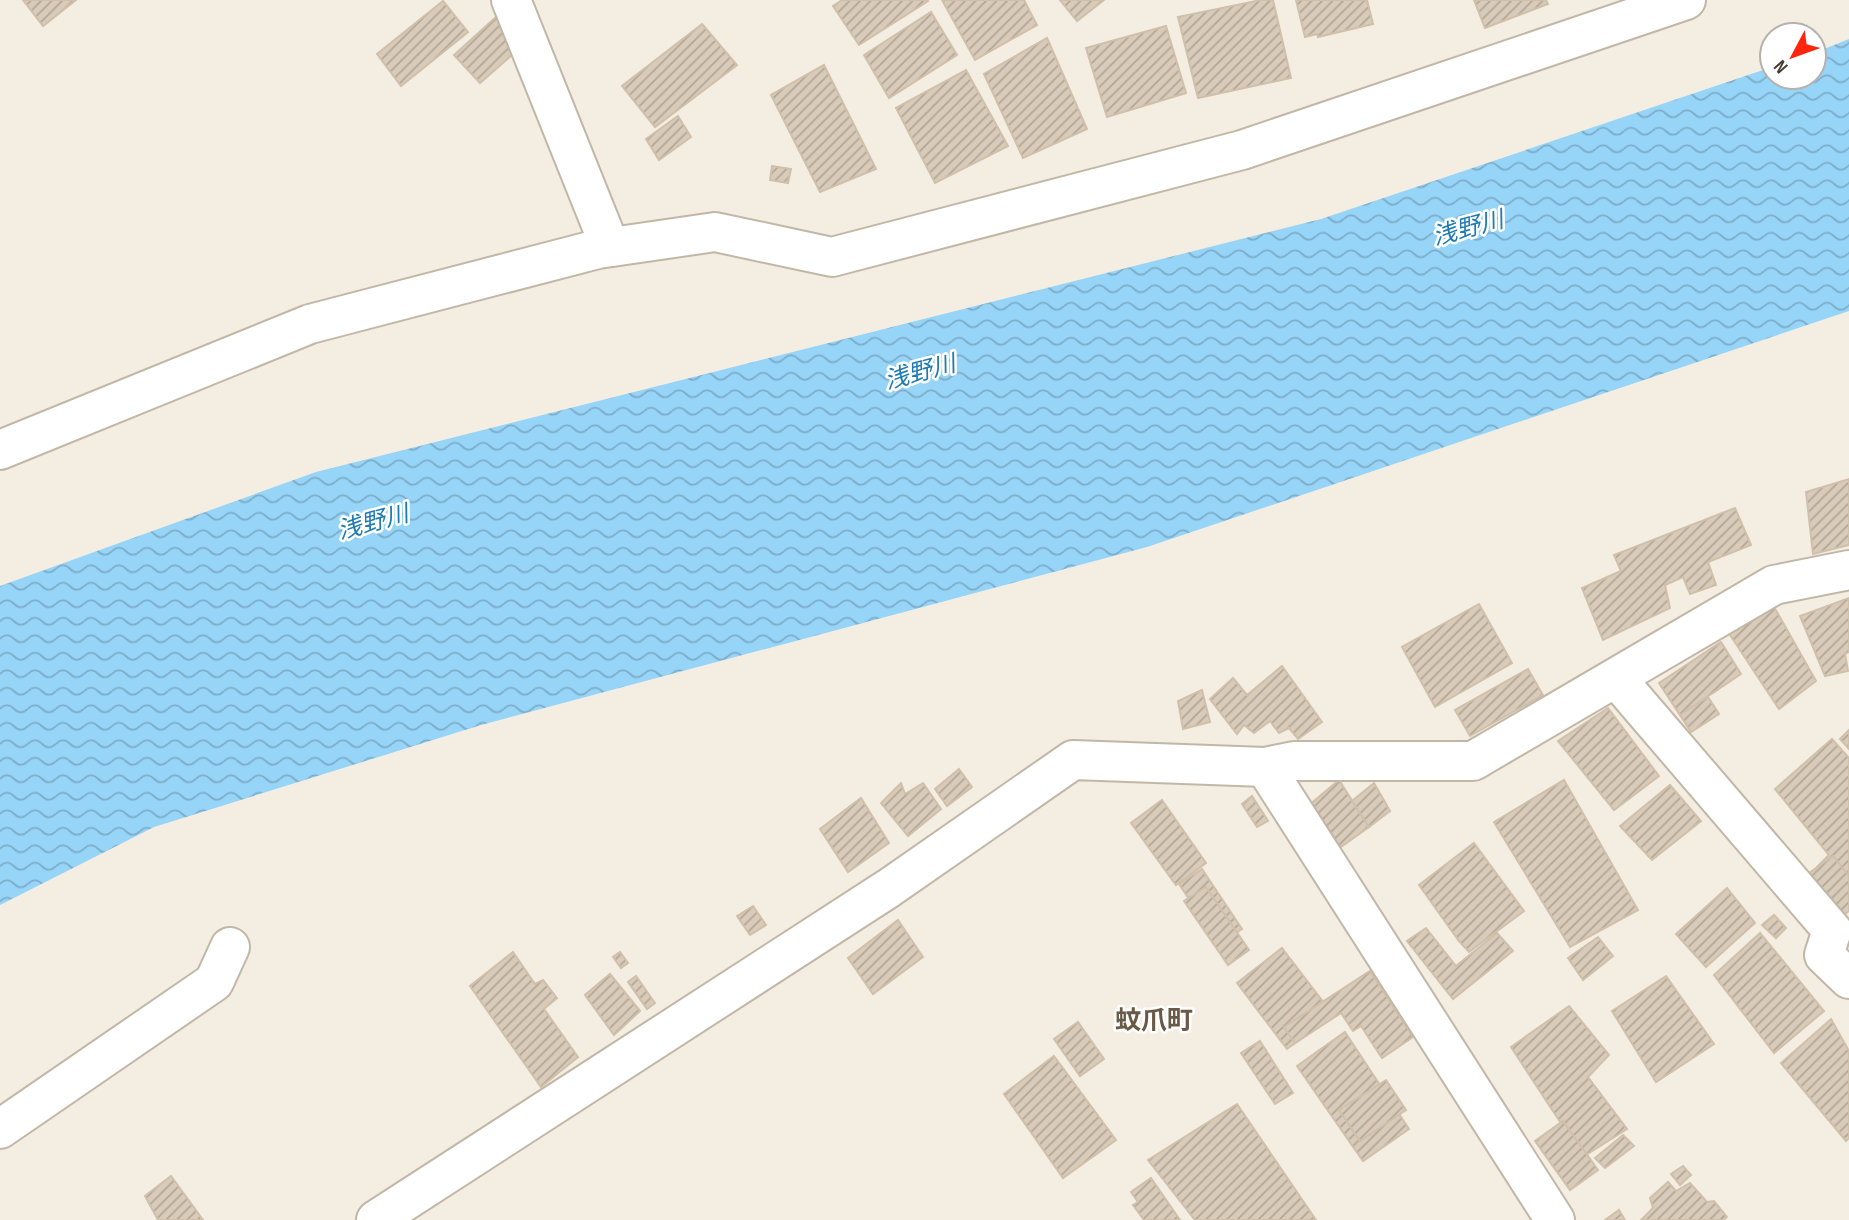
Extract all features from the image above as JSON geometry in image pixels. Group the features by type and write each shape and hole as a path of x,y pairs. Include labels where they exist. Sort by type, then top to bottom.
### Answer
{"street":[{"path":"511,0 610,247"},
{"path":"0,450 310,324 610,247 715,232 832,257 1242,150 1686,0"},
{"path":"376,1220 889,888 1073,760 1265,767 1294,761 1472,761 1774,585 1849,570"},
{"path":"1616,678 1832,930 1824,955 1849,979"},
{"path":"1265,767 1555,1220"},
{"path":"0,1129 214,982 230,947"}],"water":[{"name":"浅野川","path":"1849,39 1849,311 1147,547 481,725 154,827 0,905 0,586 316,472 1321,219 1758,72 1758,91 1828,91 1828,47"}],"building":[{"path":"23,0 76,0 43,26"},
{"path":"842,0 928,1 859,45 833,6"},
{"path":"942,0 1024,0 1037,25 975,60"},
{"path":"1060,0 1104,0 1077,21"},
{"path":"1261,0 1273,0 1291,78 1198,98 1178,17"},
{"path":"1296,0 1367,0 1373,24 1318,37 1317,34 1305,37"},
{"path":"1474,0 1546,0 1548,4 1485,28"},
{"path":"443,1 468,32 401,86 377,54"},
{"path":"931,12 957,55 889,98 864,55"},
{"path":"496,17 520,48 480,83 454,55"},
{"path":"702,24 737,65 655,127 622,86"},
{"path":"1166,26 1186,93 1107,117 1086,48"},
{"path":"1047,38 1087,129 1023,158 984,74"},
{"path":"824,65 876,169 820,192 771,95"},
{"path":"966,70 1008,146 935,183 896,108"},
{"path":"678,116 691,137 659,160 646,139"},
{"path":"772,166 791,169 788,183 770,180"},
{"path":"1849,479 1849,545 1813,554 1806,492"},
{"path":"1735,508 1751,545 1708,562 1716,585 1690,594 1683,577 1665,585 1670,608 1603,640 1582,588 1621,571 1614,555"},
{"path":"1849,598 1849,652 1845,654 1848,671 1825,676 1800,616"},
{"path":"1479,604 1512,663 1435,707 1402,647"},
{"path":"1773,605 1816,681 1779,709 1726,629"},
{"path":"1721,642 1741,674 1680,715 1659,683"},
{"path":"1282,666 1322,722 1298,739 1289,728 1279,733 1270,721 1254,733 1244,725 1237,734 1210,699 1233,678 1247,695"},
{"path":"1528,669 1543,695 1470,736 1455,710"},
{"path":"1202,690 1210,722 1183,729 1178,701"},
{"path":"1708,697 1719,714 1691,732 1680,715"},
{"path":"1608,708 1659,776 1614,810 1558,741"},
{"path":"1849,730 1849,749 1840,739"},
{"path":"1832,739 1849,758 1849,907 1843,913 1809,875 1829,855 1775,789"},
{"path":"959,769 972,787 947,806 935,789"},
{"path":"1339,780 1369,827 1338,849 1308,806"},
{"path":"1564,780 1638,910 1570,947 1494,822"},
{"path":"901,783 905,794 923,783 941,809 908,836 881,803"},
{"path":"1374,783 1390,811 1369,827 1352,801"},
{"path":"1670,785 1701,821 1652,860 1620,826"},
{"path":"1252,796 1268,821 1257,827 1242,804"},
{"path":"861,798 889,843 848,872 820,829"},
{"path":"1162,800 1206,863 1176,885 1131,823"},
{"path":"1474,843 1524,911 1469,952 1419,885"},
{"path":"1833,856 1849,876 1849,911 1833,923 1798,881"},
{"path":"1202,869 1242,929 1219,944 1179,884"},
{"path":"1206,887 1249,950 1228,965 1184,901"},
{"path":"1727,888 1755,923 1706,967 1676,934"},
{"path":"753,906 766,925 750,935 737,916"},
{"path":"1774,915 1786,928 1776,938 1762,925"},
{"path":"898,920 923,957 873,994 848,958"},
{"path":"1426,928 1456,966 1497,933 1513,951 1453,999 1407,941"},
{"path":"1760,933 1824,1011 1774,1053 1714,975"},
{"path":"1598,937 1613,956 1583,980 1568,958"},
{"path":"1282,948 1334,1016 1287,1049 1237,983"},
{"path":"513,952 535,984 543,980 557,998 544,1009 578,1057 541,1087 470,986"},
{"path":"620,952 628,963 621,968 613,957"},
{"path":"1370,971 1413,1037 1382,1058 1361,1026 1353,1031 1341,1013 1295,1043 1284,1027"},
{"path":"610,974 640,1011 614,1035 585,995"},
{"path":"636,976 655,1003 647,1009 628,982"},
{"path":"1666,976 1714,1044 1656,1082 1612,1011"},
{"path":"1569,1006 1609,1055 1588,1077 1627,1129 1583,1157 1511,1047"},
{"path":"1831,1019 1849,1051 1849,1138 1846,1141 1781,1063"},
{"path":"1078,1022 1104,1059 1080,1076 1054,1039"},
{"path":"1345,1032 1409,1129 1363,1161 1297,1066"},
{"path":"1260,1041 1293,1093 1275,1104 1241,1053"},
{"path":"1054,1056 1116,1140 1063,1178 1004,1094"},
{"path":"1386,1080 1406,1110 1360,1141 1339,1110"},
{"path":"1237,1104 1316,1220 1195,1220 1148,1160"},
{"path":"1563,1121 1598,1170 1570,1190 1535,1141"},
{"path":"1623,1135 1634,1146 1605,1168 1595,1158"},
{"path":"1683,1166 1691,1175 1680,1185 1671,1174"},
{"path":"171,1176 203,1220 158,1220 145,1196"},
{"path":"1151,1178 1180,1220 1144,1220 1133,1205 1138,1202 1131,1192"},
{"path":"1668,1182 1676,1191 1690,1183 1707,1202 1714,1201 1727,1217 1723,1220 1641,1220 1653,1208 1650,1198"},
{"path":"1619,1210 1625,1220 1605,1220"}],"district":[{"name":"蚊爪町","path":"1154,1020"}]}
